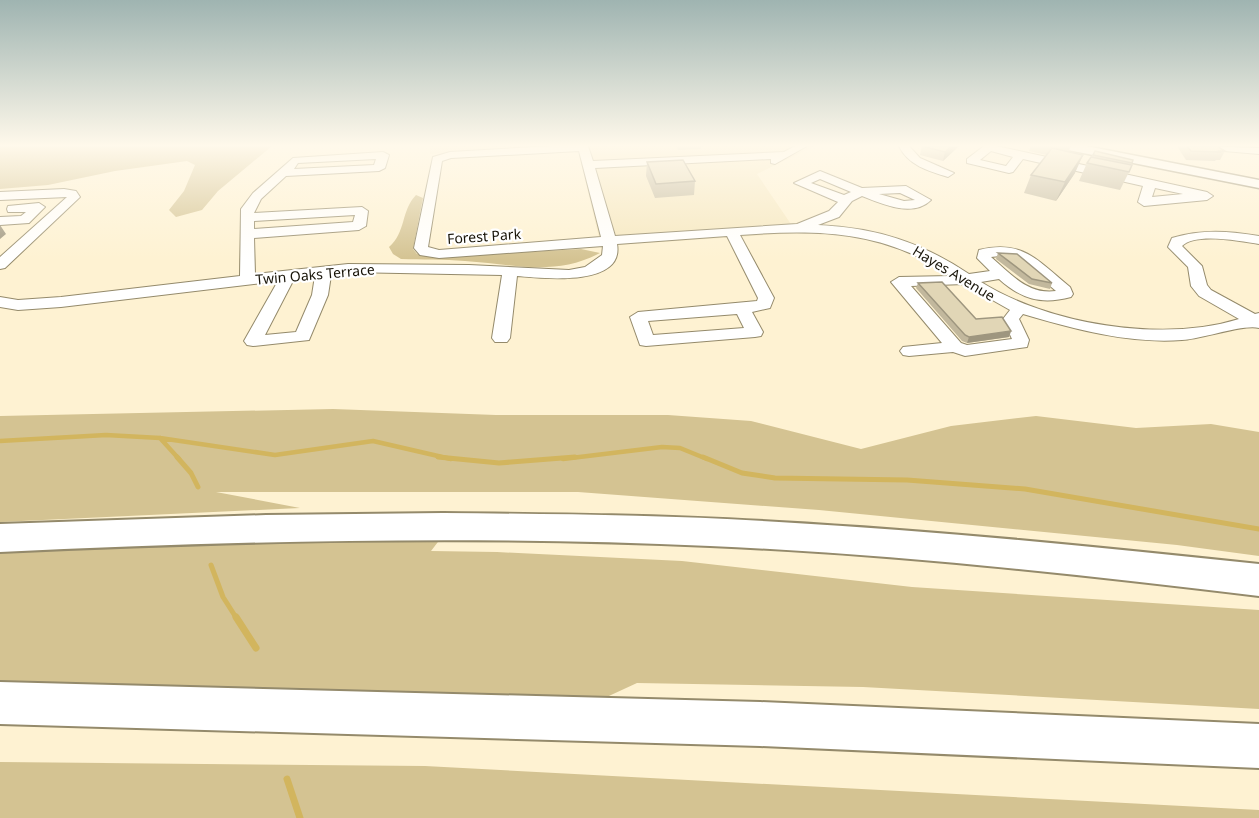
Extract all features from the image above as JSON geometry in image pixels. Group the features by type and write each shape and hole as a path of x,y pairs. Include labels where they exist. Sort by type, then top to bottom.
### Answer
{"highway":[{"path":"0,538 318,528 502,526 687,531 901,543 1259,580"},
{"path":"0,703 748,723 1259,746"}],"street":[{"path":"248,279 247,209 253,200 271,184"},
{"name":"Forest Park","path":"432,184 421,248 425,252 439,254 608,240"},
{"path":"593,184 608,240"},
{"path":"803,184 845,200"},
{"path":"797,228 834,214 845,200 863,191 845,184"},
{"path":"0,196 72,194 72,201 0,265"},
{"path":"0,209 39,207 24,220 0,221"},
{"path":"246,217 362,211 359,226 247,234"},
{"name":"Hayes Avenue","path":"608,240 797,228 858,234 900,242 920,250 1000,300 1020,308 1093,327 1157,337 1211,332 1257,320"},
{"path":"731,231 766,298 764,305 742,309 638,317 646,341 754,332 742,309"},
{"path":"1257,320 1205,293 1199,286 1195,266 1175,247 1177,241 1195,235 1225,235 1259,240"},
{"name":"Twin Oaks Terrace","path":"0,302 18,305 39,304 324,270 430,269 558,275 589,270 602,264 609,256 611,248 608,240"},
{"path":"955,347 899,282 966,279 1002,274 1029,295 1042,297 1065,294 1064,290 1021,254 1009,251 984,254 984,258 1002,274"},
{"path":"289,274 253,341 303,336 320,295 324,270"},
{"path":"501,338 510,272"},
{"path":"909,351 955,347 965,351 1022,343 1011,319 1020,308"}],"shaded area":[{"path":"0,184 52,184 48,185 0,189"},
{"path":"187,184 226,184 202,210 176,217 169,210"},
{"path":"586,184 764,184 797,233 601,246"},
{"path":"416,195 423,198 413,249 417,254 437,257 581,249 600,253 567,265 550,267 457,260 401,259 393,254 389,247 398,235 408,207"},
{"path":"333,409 496,415 668,415 751,421 861,449 951,426 1036,416 1136,428 1211,424 1259,432 1259,556 1177,545 819,510 578,492 216,492 300,508 0,522 0,416"},
{"path":"287,538 441,538 431,551 682,561 912,587 1259,610 1259,709 863,687 637,683 598,701 0,686 0,552"},
{"path":"0,762 425,766 1259,810 1259,818 0,818"}],"building":[{"path":"998,253 1017,254 1052,283 1032,279"},
{"path":"942,282 976,319 1002,317 1011,331 969,337 965,335 918,283"}],"waterway":[{"path":"0,441 106,435 160,438"},
{"path":"160,438 275,455 373,441 446,458"},
{"path":"160,438 179,459"},
{"path":"563,459 662,447 680,448 707,459"},
{"path":"177,457 191,473 198,487"},
{"path":"438,457 446,458"},
{"path":"446,458 499,463 575,457"},
{"path":"703,457 742,473 775,478 907,480 1025,489 1259,529"},
{"path":"446,458 451,459"},
{"path":"211,565 223,597 237,619"},
{"path":"236,617 256,648"},
{"path":"287,779 300,818"}]}
